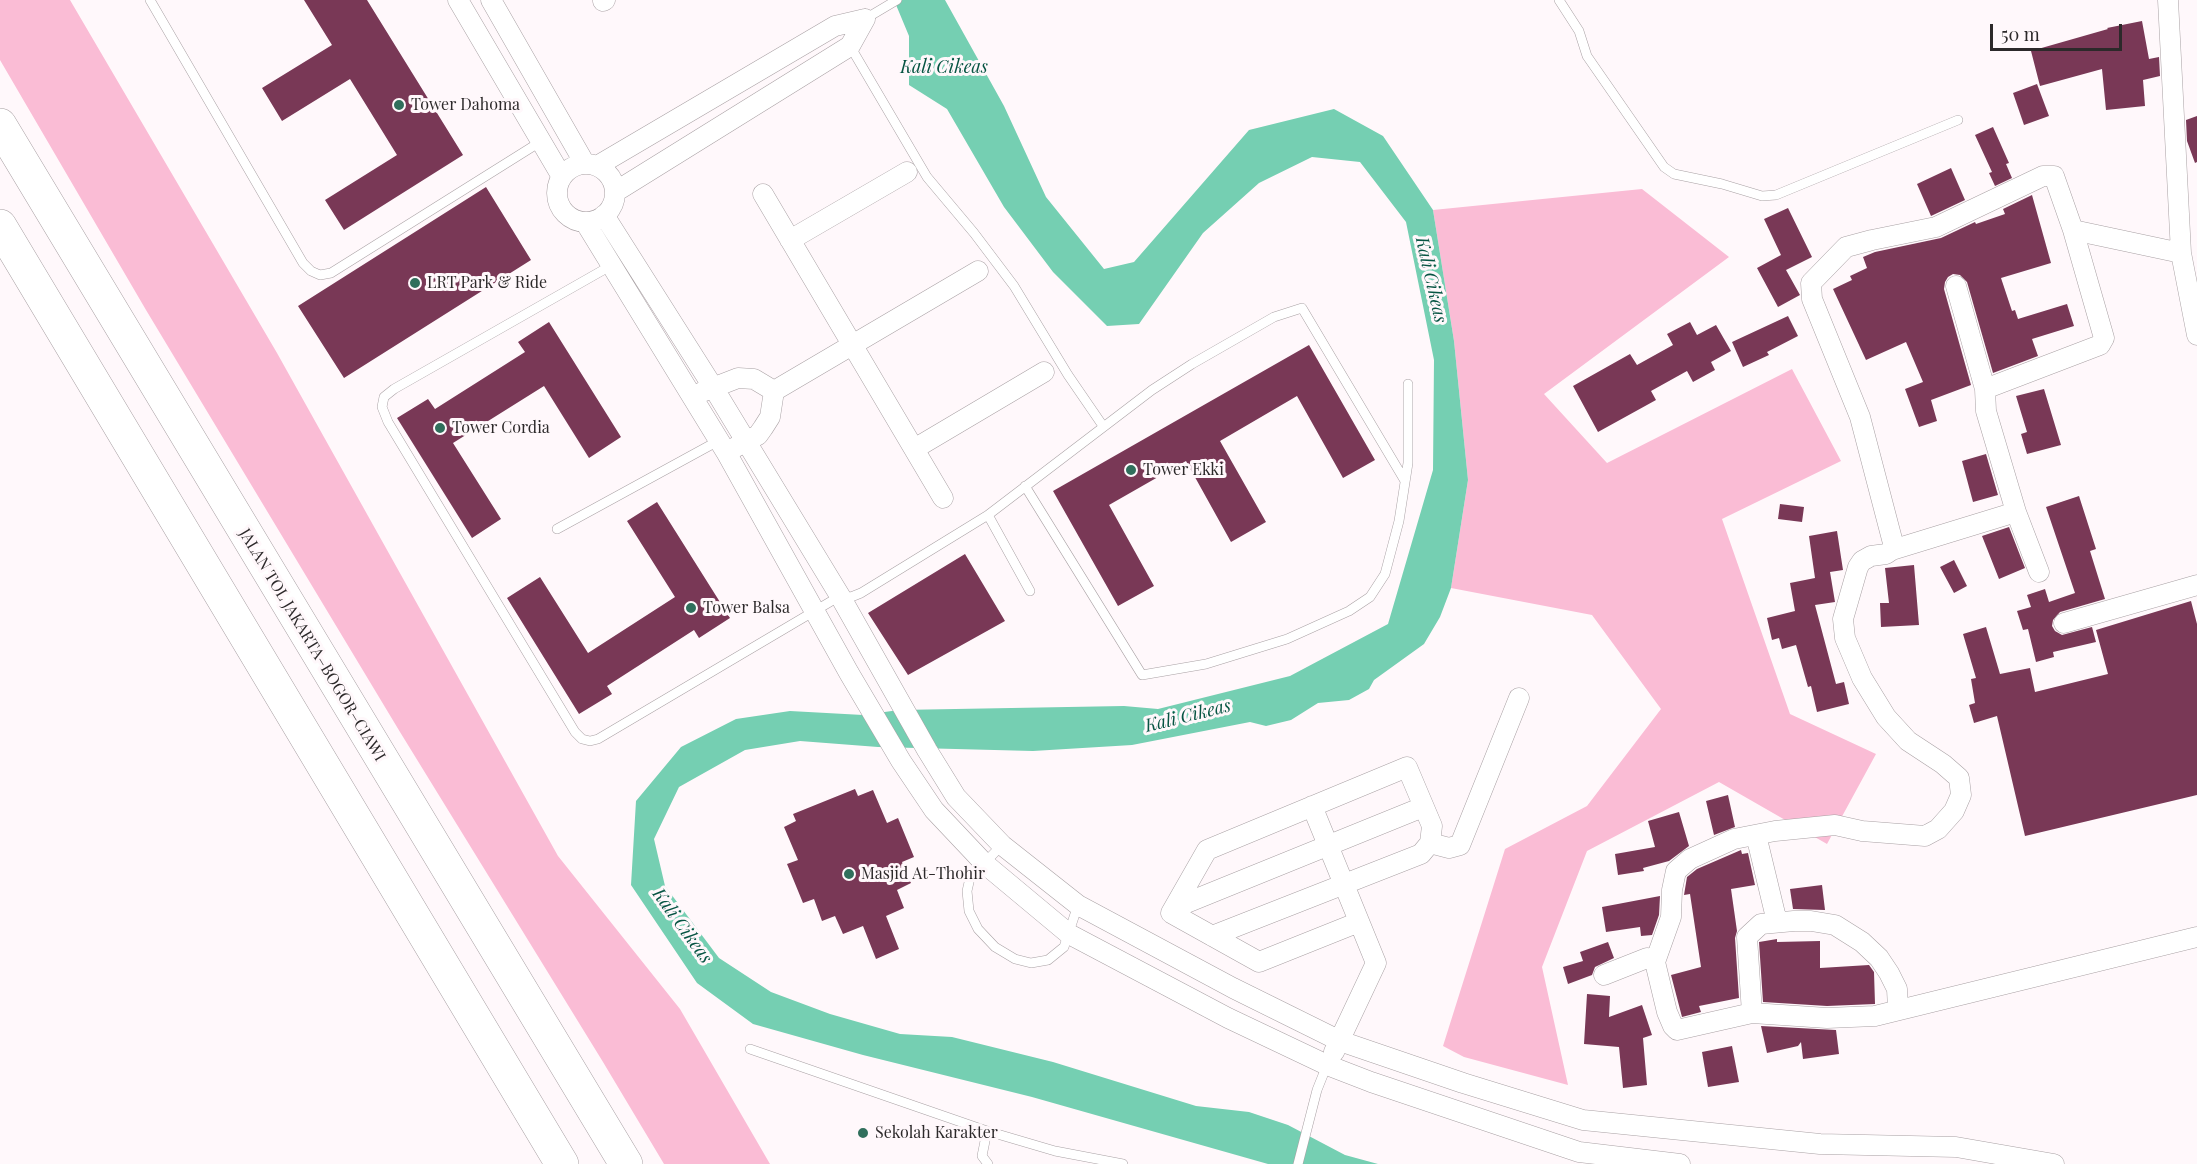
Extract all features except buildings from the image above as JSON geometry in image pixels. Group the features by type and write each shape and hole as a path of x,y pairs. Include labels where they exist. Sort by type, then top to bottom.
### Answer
{"highway":[{"name":"JALAN TOL JAKARTA–BOGOR–CIAWI","path":"0,125 626,1164"},
{"path":"0,225 562,1164"}],"street":[{"path":"458,0 562,177"},
{"path":"491,0 591,165 606,172 612,181 615,192 610,208 604,215 585,222 570,218 560,207 556,191 562,177 572,167 591,165 836,26 870,16"},
{"path":"2168,0 2181,253 2197,335"},
{"path":"615,192 850,46 870,16"},
{"path":"790,240 907,172"},
{"path":"1893,550 1860,417 1812,299 1811,283 1846,247 1936,227 2043,176 2054,176 2073,230 2104,338 2100,345 1985,389"},
{"path":"763,194 943,498"},
{"path":"604,215 713,387 840,596 956,797 1002,844 1078,905 1233,988 1340,1041 1453,1080 1582,1120 1820,1144 1956,1147 2054,1164"},
{"path":"585,222 722,447 849,673 901,760 934,810 985,864 1069,934 1228,1018 1327,1065 1579,1152 1680,1164"},
{"path":"2073,230 2181,253"},
{"path":"774,391 978,271"},
{"path":"1956,286 1985,389 1986,411 2016,512 2039,572"},
{"path":"914,449 1044,372"},
{"path":"691,397 738,378 754,379 774,391"},
{"path":"722,447 746,442 758,435 770,417 774,391"},
{"path":"2016,512 1886,554 1871,556 1862,561 1858,567 1843,619 1845,639 1862,678 1886,717 1908,741 1943,764 1959,778 1961,795 1954,811 1938,829 1925,836 1862,831 1835,825 1734,839 1690,859 1676,871 1672,890 1671,917 1655,962 1667,1012 1673,1026 1677,1029 1752,1013 1875,1016 2197,937"},
{"path":"2064,623 2197,585"},
{"path":"1430,843 1449,848 1460,845 1520,698"},
{"path":"1212,936 1421,854 1430,843 1432,826 1407,767 1207,850 1171,913 1212,936 1259,962 1359,922"},
{"path":"1312,806 1376,963 1327,1065"},
{"path":"1174,908 1423,807"},
{"path":"1756,835 1777,922"},
{"path":"1752,1013 1747,937 1761,924 1811,921 1835,925 1862,942 1879,958 1897,989 1898,1009"},
{"path":"1604,975 1647,958 1655,962"},
{"path":"1228,1018 1233,988"},
{"path":"1579,1152 1582,1120"}],"lane":[{"path":"150,0 303,263 311,271 320,275 332,273 540,142"},
{"path":"870,16 897,0"},
{"path":"1559,0 1579,31 1587,56 1664,167 1674,174 1722,184 1762,196 1776,195 1958,120"},
{"path":"850,46 927,177 1014,286 1068,375 1103,426"},
{"path":"612,265 394,388 384,397 382,407 388,422 575,732 582,739 590,741 598,739 840,596 851,597 861,593 988,515 1103,426 1192,364 1274,317 1302,308 1405,481"},
{"path":"1025,486 1142,675 1206,664 1287,639 1350,611 1370,597 1385,574 1399,521 1408,463 1408,384"},
{"path":"557,530 722,447"},
{"path":"988,515 1030,591"},
{"path":"1002,844 970,878 966,891 969,911 978,929 995,947 1015,959 1031,963 1048,960 1064,947 1078,905"},
{"path":"750,1049 987,1131 1055,1151 1122,1164"},
{"path":"1298,1164 1317,1090 1327,1065"},
{"path":"888,1091 987,1131"},
{"path":"987,1131 982,1156 988,1164"}],"shaded area":[{"path":"0,0 70,0 277,353 558,856 680,1009 770,1164 664,1164 146,310 0,60"},
{"path":"1642,189 1729,257 1544,394 1607,463 1792,369 1841,461 1722,519 1790,714 1876,754 1827,844 1719,782 1587,851 1542,967 1568,1085 1464,1057 1443,1046 1505,849 1587,806 1661,709 1592,615 1451,588 1468,480 1454,341 1433,210"}],"water":[{"name":"Kali Cikeas","path":"894,0 945,0 1004,106 1046,197 1104,269 1134,262 1249,130 1334,109 1383,136 1433,210 1454,341 1468,480 1451,588 1440,617 1424,644 1374,680 1369,689 1349,700 1318,703 1291,720 1266,726 1250,722 1132,745 1033,751 878,747 800,741 745,750 679,787 654,839 665,886 719,958 771,992 830,1014 900,1034 952,1037 1053,1062 1196,1106 1249,1112 1288,1125 1345,1155 1378,1164 1268,1164 1032,1097 863,1055 753,1024 697,983 631,885 636,801 681,747 736,719 790,711 863,715 899,710 1124,706 1158,709 1290,676 1388,624 1433,470 1434,360 1406,222 1360,162 1312,157 1259,183 1203,233 1139,324 1107,326 1053,272 1004,207 947,109 909,85 909,36"}],"place":[{"name":"Tower Dahoma","path":"399,105"},
{"name":"LRT Park & Ride","path":"415,283"},
{"name":"Tower Cordia","path":"440,428"},
{"name":"Tower Ekki","path":"1131,470"},
{"name":"Tower Balsa","path":"691,608"},
{"name":"Masjid At-Thohir","path":"849,874"},
{"name":"Sekolah Karakter","path":"863,1133"}]}
